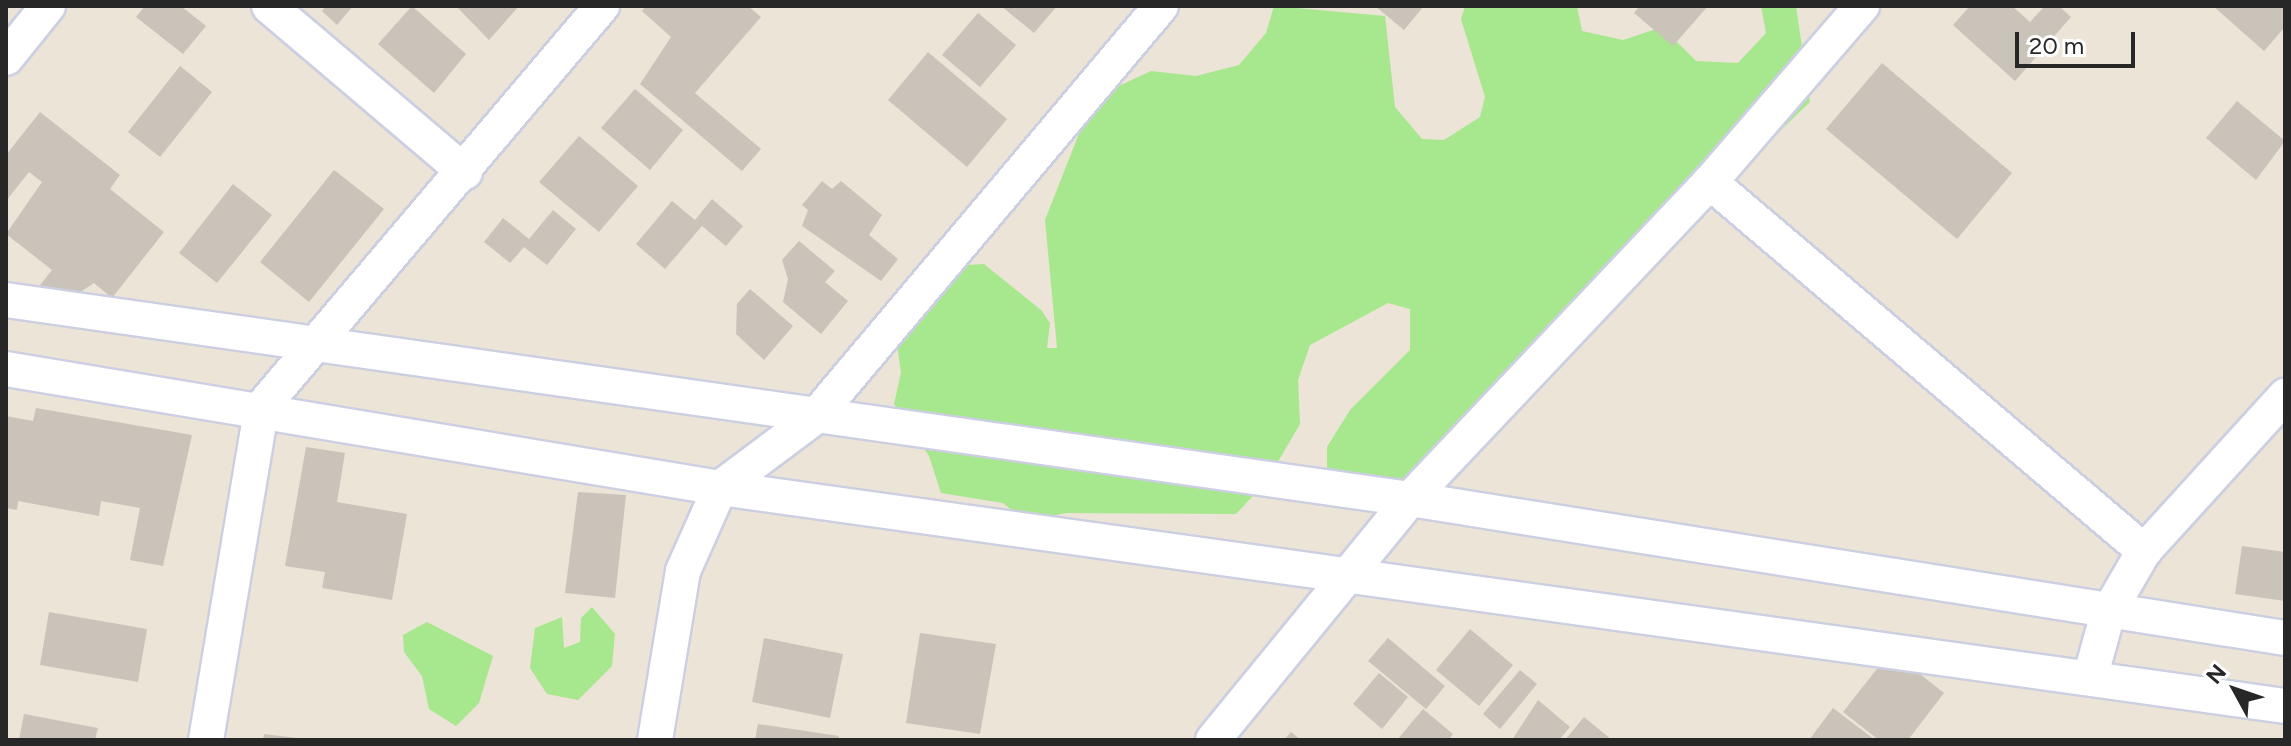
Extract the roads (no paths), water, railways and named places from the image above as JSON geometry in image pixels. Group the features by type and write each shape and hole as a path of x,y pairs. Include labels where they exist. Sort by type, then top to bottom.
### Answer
{"street":[{"path":"6,58 48,6"},
{"path":"269,6 465,172"},
{"path":"206,740 262,407 321,344 602,6"},
{"path":"655,740 683,571 720,488 815,417 1161,6"},
{"path":"1213,740 1410,499 1710,182 1862,6"},
{"path":"1710,182 2144,551"},
{"path":"6,300 1410,499 2108,613 2285,638"},
{"path":"6,369 262,407 720,488 1349,572 2285,706"},
{"path":"2090,678 2108,613 2144,551 2285,396"}]}
